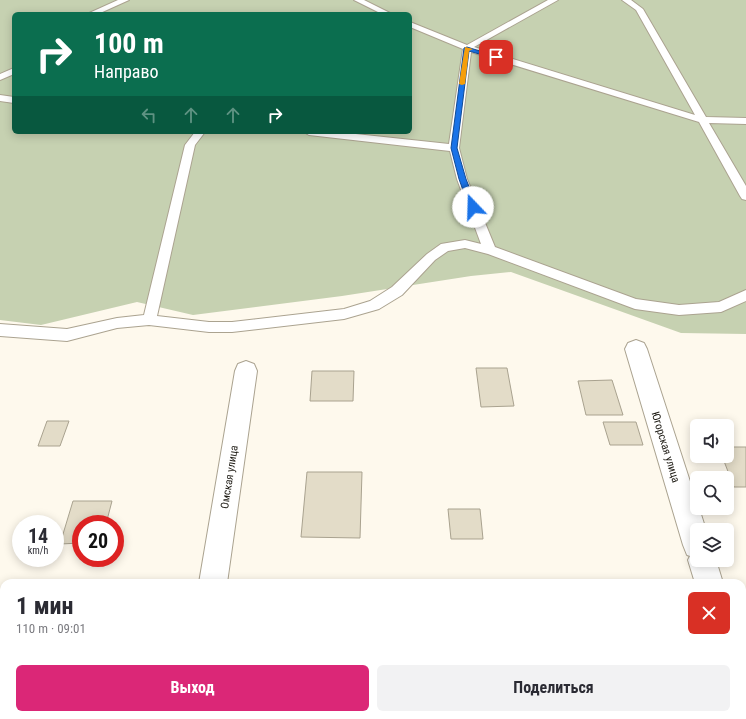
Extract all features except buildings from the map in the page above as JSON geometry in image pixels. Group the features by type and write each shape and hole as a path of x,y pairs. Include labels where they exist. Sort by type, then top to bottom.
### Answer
{"street":[{"name":"Югорская улица","path":"636,349 690,523"},
{"name":"Омская улица","path":"214,579 246,371"},
{"path":"704,567 708,579"}],"lane":[{"path":"96,12 125,0"},
{"path":"358,0 384,12"},
{"path":"467,48 554,0"},
{"path":"626,0 639,9 746,196"},
{"path":"412,25 467,48 702,120 746,121"},
{"path":"467,48 454,148 462,179 490,250"},
{"path":"0,77 12,72"},
{"path":"0,98 12,100"},
{"path":"149,320 190,145 198,134"},
{"path":"327,134 454,148"},
{"path":"0,330 67,335 117,323 149,320 209,327 232,327 344,314 374,305 397,291 431,257 445,247 465,244 490,250 635,304 679,310 721,307 746,295"}],"green space":[{"path":"0,0 746,0 746,334 681,333 511,272 471,276 342,296 193,315 137,302 41,325 0,320"}],"slow traffic":[{"path":"462,84 467,48 470,49"}],"route":[{"path":"473,207 462,179 454,148 467,48 496,57"}]}
